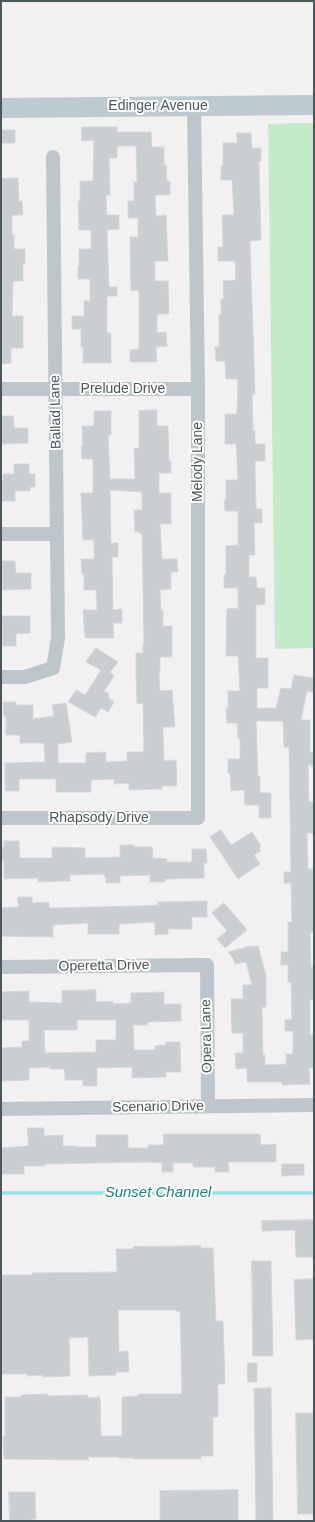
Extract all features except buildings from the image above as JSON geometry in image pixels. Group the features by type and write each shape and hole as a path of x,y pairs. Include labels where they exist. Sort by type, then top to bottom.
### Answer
{"main road":[{"name":"Edinger Avenue","path":"1,108 314,105"}],"street":[{"name":"Melody Lane","path":"194,106 198,389 198,818"},
{"name":"Ballad Lane","path":"1,677 25,676 53,668 58,638 53,156"},
{"name":"Prelude Drive","path":"1,389 198,389"},
{"path":"1,534 57,534"},
{"name":"Rhapsody Drive","path":"1,818 198,818"},
{"name":"Operetta Drive","path":"1,967 206,965"},
{"name":"Opera Lane","path":"206,965 208,1106"},
{"name":"Scenario Drive","path":"1,1109 314,1105"}],"green space":[{"path":"314,123 314,648 275,649 268,124"}],"waterway":[{"name":"Sunset Channel","path":"1,1193 314,1193"}]}
